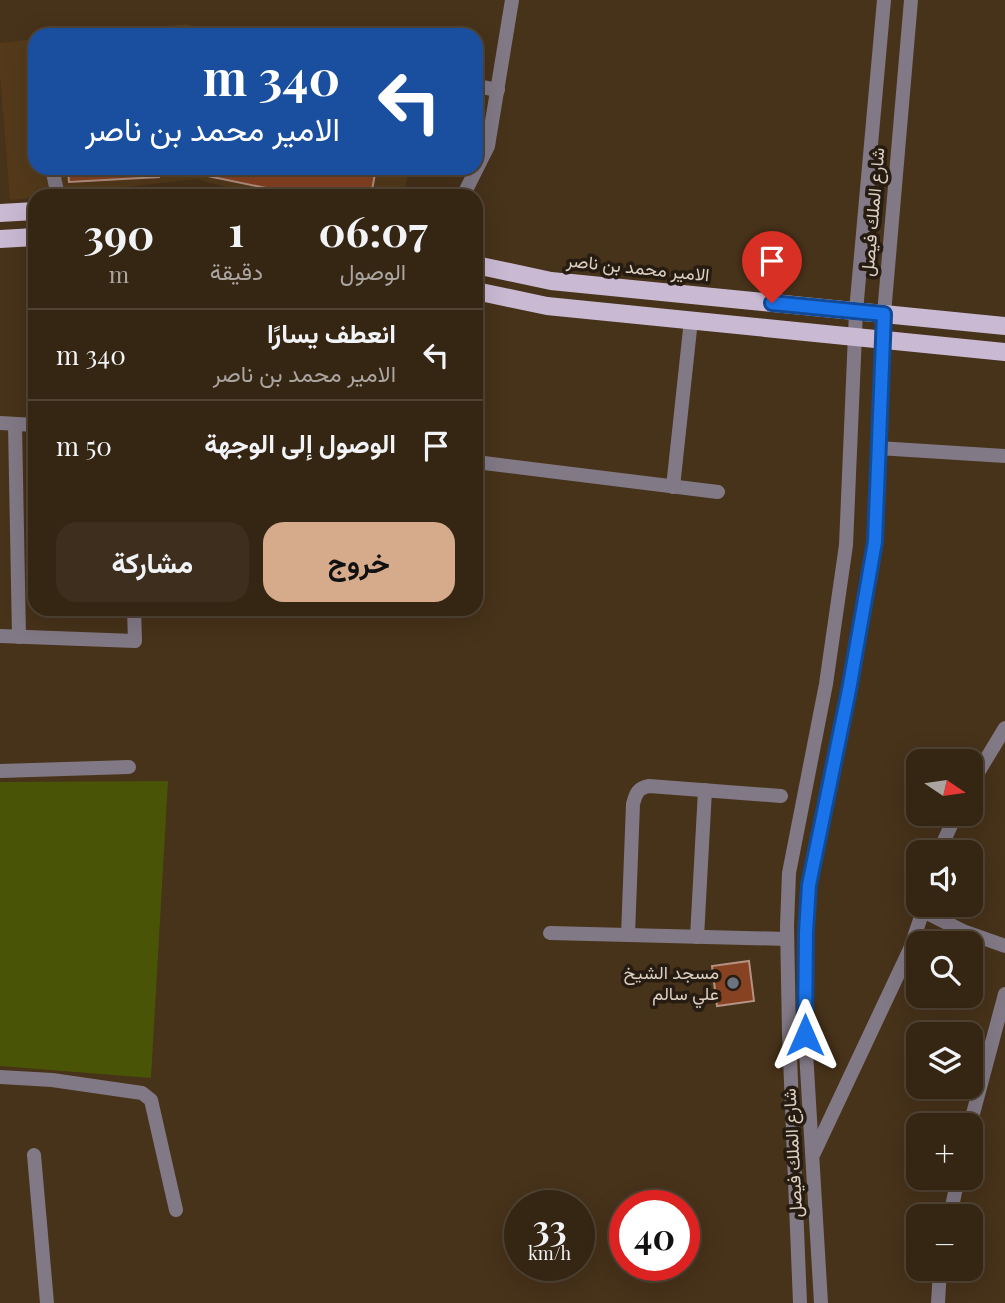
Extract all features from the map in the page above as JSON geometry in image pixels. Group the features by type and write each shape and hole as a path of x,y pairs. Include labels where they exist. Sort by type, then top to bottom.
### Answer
{"main road":[{"path":"0,213 28,211"},
{"path":"0,239 28,237"},
{"name":"الامير محمد بن ناصر","path":"483,266 551,281 1005,326"},
{"path":"483,292 547,306 1005,352"}],"street":[{"path":"483,156 488,146 512,0"},
{"name":"شارع الملك فيصل","path":"800,1303 787,939 789,873 827,684 846,545 854,337 884,0"},
{"name":"شارع الملك فيصل","path":"821,1303 805,1035 809,885 849,690 875,542 884,314 911,0"},
{"path":"483,87 498,90"},
{"path":"673,487 691,320"},
{"path":"19,637 8,424 28,425"},
{"path":"878,448 1005,456"},
{"path":"483,463 718,492"},
{"path":"0,636 135,641 134,616"},
{"path":"984,763 1005,728"},
{"path":"0,771 129,767"},
{"path":"628,935 633,804 641,788 649,786 781,796"},
{"path":"697,937 705,790"},
{"path":"812,1157 910,949 921,917"},
{"path":"939,917 962,931 1005,946"},
{"path":"550,933 787,939"},
{"path":"973,1113 1005,994"},
{"path":"0,1077 52,1080 142,1093 147,1096 151,1100 176,1210"},
{"path":"34,1155 47,1303"},
{"path":"938,1303 939,1281"}],"shaded area":[{"path":"186,24 201,28 146,28"},
{"path":"28,40 28,175 408,175 404,189 234,189 196,179 107,189 28,189 28,198 10,200 0,43"}],"green space":[{"path":"168,781 151,1078 0,1066 0,782"}],"building":[{"path":"68,175 159,175 159,177 69,182"},
{"path":"203,175 375,175 372,189 271,189"},
{"name":"مسجد الشيخ علي سالم","path":"749,961 754,1001 717,1006 712,966"}],"place":[{"name":"مسجد الشيخ علي سالم","path":"733,983"}],"route":[{"path":"772,303 884,314 875,542 849,690 809,885 805,1035"}]}
